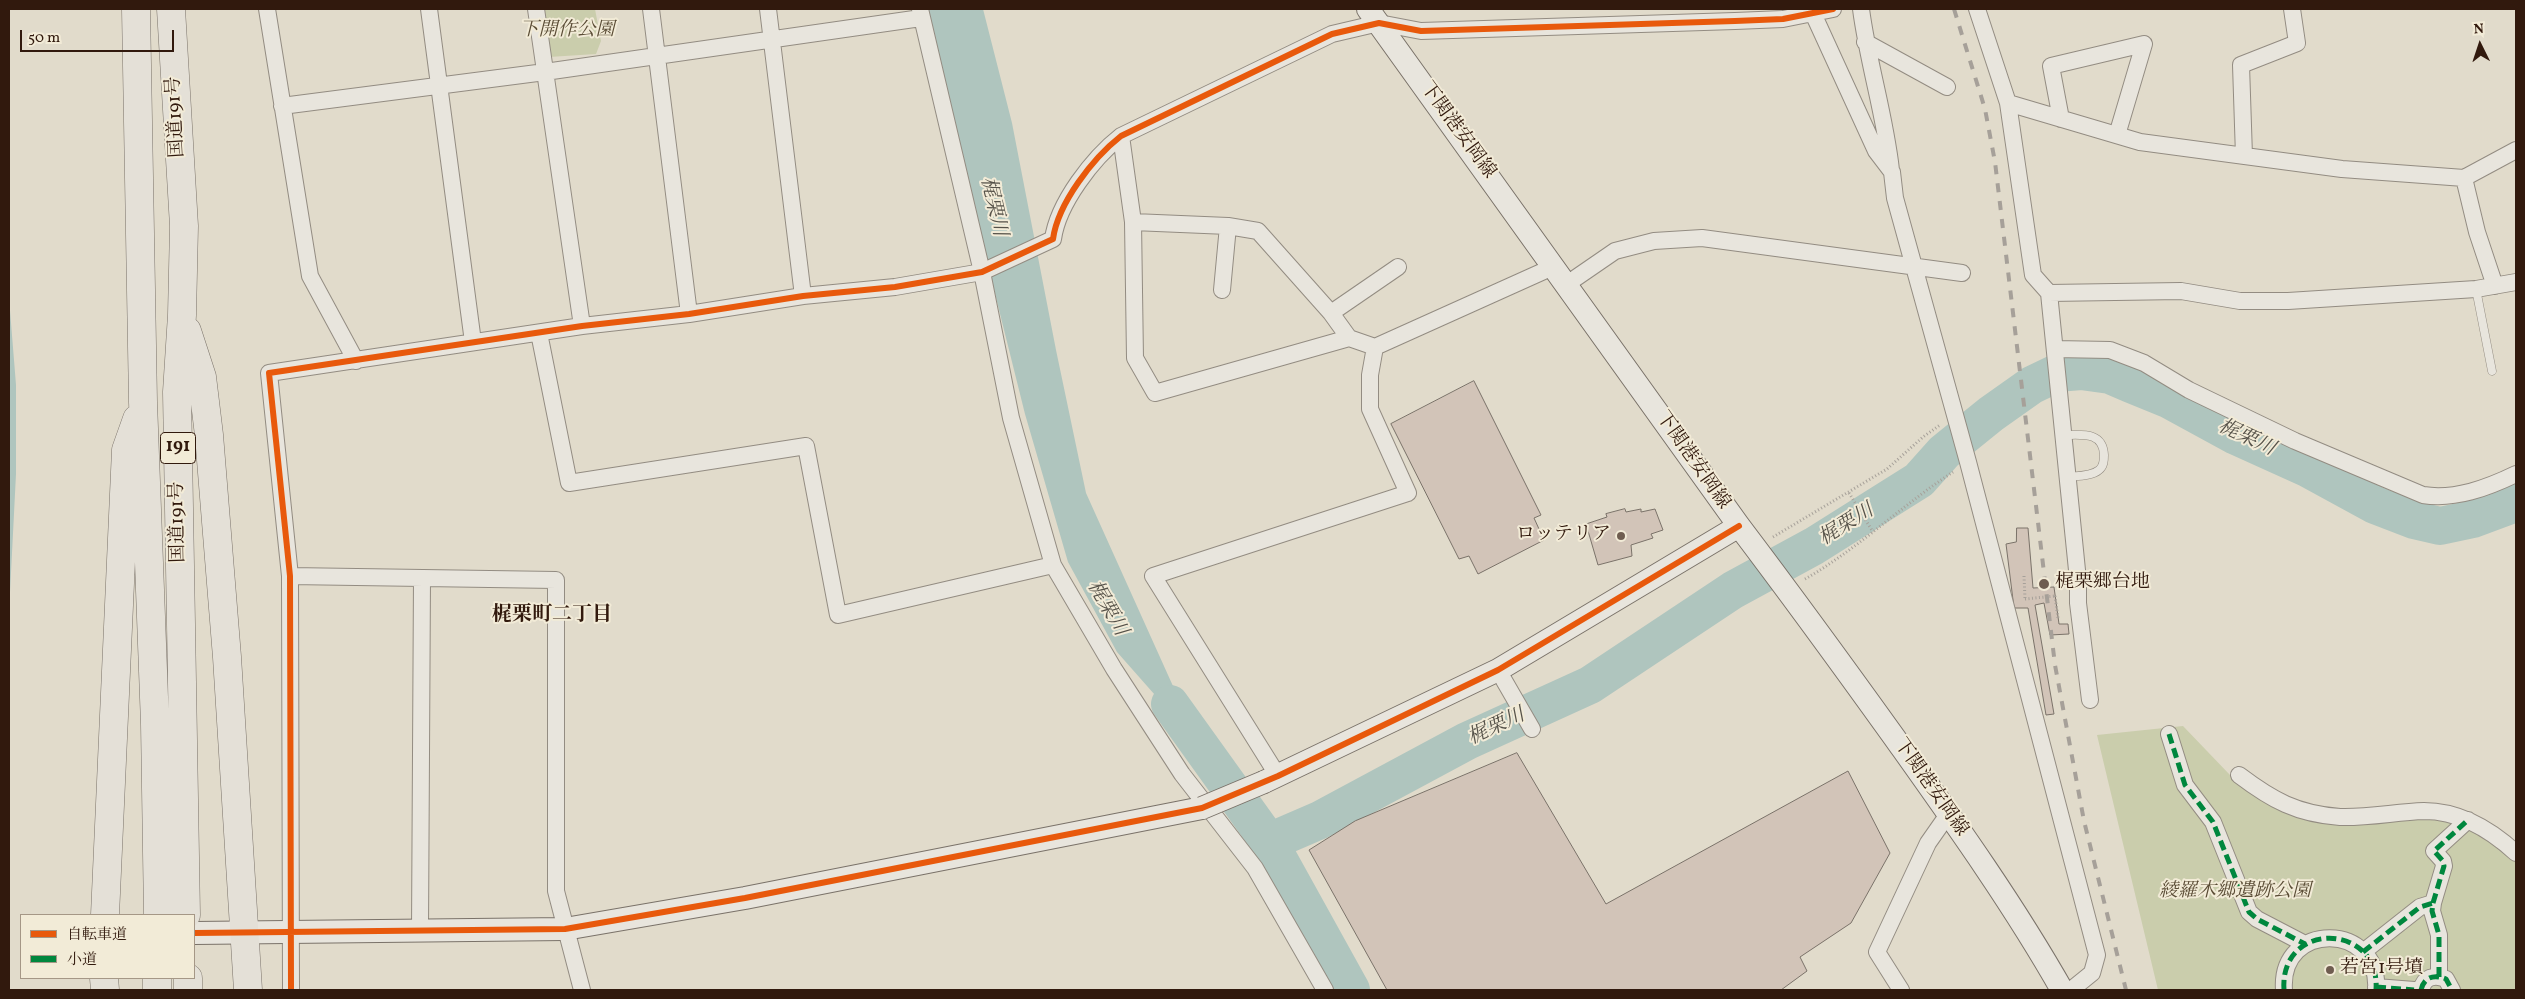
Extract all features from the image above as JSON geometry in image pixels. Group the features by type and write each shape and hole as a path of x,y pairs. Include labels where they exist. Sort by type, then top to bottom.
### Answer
{"highway":[{"name":"国道191号","path":"136,9 143,402 155,724 158,914"},
{"name":"国道191号","path":"171,9 184,226 182,316 177,392 186,914"},
{"path":"182,316 202,377 209,435 227,657 248,990"},
{"path":"105,914 126,450 143,402"}],"street":[{"path":"267,9 310,276 356,361"},
{"path":"429,9 473,342"},
{"path":"536,9 582,326"},
{"path":"650,9 689,314"},
{"path":"768,9 803,296"},
{"path":"291,990 290,576 269,372 356,361 582,326 689,314 803,296 894,287 982,272 1053,239 1055,225 1088,167 1103,150 1121,136 1332,34 1374,16 1421,31 1735,21 1833,9"},
{"path":"1861,9 1865,42 1886,129 1895,198 1967,458 2097,956 2092,973 2071,990"},
{"path":"1977,9 2008,103 2034,275 2049,293 2078,580 2078,603 2090,700"},
{"path":"2244,156 2241,65 2297,43 2292,9"},
{"path":"1812,11 1876,151 1892,172"},
{"path":"282,106 657,56 773,39 920,13 982,272 1011,418 1054,565 1114,669 1182,774 1255,868 1325,990"},
{"name":"下関港安岡線","path":"1374,16 1739,526 1788,589 1949,813 2028,930 2062,990"},
{"path":"1865,42 1947,87"},
{"path":"2061,118 2051,66 2144,44 2117,135"},
{"path":"2008,103 2140,142 2342,168 2464,178 2516,150"},
{"path":"1121,136 1133,222 1135,358 1156,393 1349,338 1375,347 1561,275 1615,251 1654,241 1702,238 1962,273"},
{"path":"2464,178 2477,232 2495,286"},
{"path":"1133,222 1228,226 1258,231 1331,313 1349,338"},
{"path":"1222,290 1228,226"},
{"path":"1331,313 1398,267"},
{"path":"2049,293 2181,291 2240,301 2288,301 2476,289 2516,282"},
{"path":"539,333 569,483 806,446 838,615 1054,565"},
{"path":"1271,779 1153,576 1408,493 1370,409 1370,375 1375,347"},
{"path":"2055,353 2110,350 2144,362 2189,390 2295,441 2423,495 2442,498 2458,495 2516,474"},
{"path":"195,933 420,929 565,929 745,898 1202,808 1271,779 1498,670 1739,526"},
{"path":"290,576 556,580 556,891 582,990"},
{"path":"420,929 422,578"},
{"path":"1498,670 1532,729"},
{"path":"2169,734 2185,784 2213,822 2249,912 2256,919 2305,944"},
{"path":"2239,775 2270,798 2315,813 2340,817 2426,811 2468,820 2505,843 2516,853"},
{"path":"1901,990 1877,952 1928,843 1949,813"},
{"path":"2440,977 2439,935 2432,911 2444,866 2443,860 2434,851 2468,820"},
{"path":"2363,952 2420,907 2433,903"},
{"path":"2284,990 2285,973 2290,962 2305,944 2317,939 2331,937 2342,939 2363,952 2374,970 2376,989 2414,990"},
{"path":"2421,990 2426,979 2440,977 2446,980 2452,990"}],"lane":[{"path":"2476,289 2492,371"},
{"path":"2064,436 2089,435 2099,439 2104,447 2104,462 2100,469 2092,474 2068,477"}],"path":[{"path":"1758,551 1887,469 1923,437 1955,418"},
{"path":"1788,589 1825,568 1967,458"},
{"path":"1850,493 1873,532"},
{"path":"2024,576 2026,599 2055,596 2058,618"}],"green space":[{"name":"下開作公園","path":"535,9 595,9 601,41 596,54 549,57"},
{"name":"綾羅木郷遺跡公園","path":"2183,726 2230,775 2260,798 2298,815 2440,818 2474,830 2516,860 2516,990 2158,990 2097,735"}],"water":[{"path":"924,9 983,9 1012,123 1086,493 1200,746 1117,652 1068,562 1025,414"},
{"path":"9,298 16,385 16,474 9,612"}],"building":[{"path":"1474,381 1541,515 1534,518 1544,540 1478,574 1469,556 1459,559 1391,424"},
{"name":"ロッテリア","path":"1625,509 1626,512 1641,509 1641,512 1655,509 1663,530 1651,534 1653,538 1631,545 1632,556 1598,565 1586,524 1607,517 1606,514"},
{"name":"梶栗郷台地","path":"2017,528 2028,528 2033,588 2054,587 2059,624 2068,624 2069,634 2050,635 2044,603 2035,605 2054,714 2046,715 2028,608 2014,608 2006,544 2016,542"},
{"path":"1517,753 1606,904 1848,771 1890,853 1851,923 1800,957 1807,971 1781,990 1387,990 1309,850 1355,821"}],"waterway":[{"name":"梶栗川","path":"1269,842 1320,820 1467,741 1590,685 1733,590 1814,546 1919,480 1944,452 1991,414 2032,385 2057,373 2081,371 2110,375 2170,400 2236,436 2309,469 2375,505 2414,520 2440,526 2473,519 2516,503"},
{"name":"梶栗川","path":"1170,704 1269,842 1351,990"}],"railway":[{"path":"1954,9 1985,109 1995,162 2055,665 2084,821 2126,990"}],"marked path":[{"path":"2169,734 2185,785 2213,822 2249,912 2257,919 2305,944"},
{"path":"2439,977 2439,935 2432,911 2444,866 2443,861 2434,851 2468,820"},
{"path":"2363,952 2420,907 2433,903"},
{"path":"2284,990 2287,967 2297,951 2312,941 2330,938 2348,942 2363,951 2373,968 2376,990"},
{"path":"2421,990 2424,982 2434,977 2446,979 2452,990"},
{"path":"2376,987 2414,990"}],"cycle path":[{"path":"291,990 290,576 269,373 582,326 689,314 803,296 895,287 982,272 1053,239 1062,211 1078,182 1099,156 1121,136 1332,34 1379,23 1421,31 1783,19 1833,9"},
{"path":"195,933 565,929 745,898 1202,808 1278,776 1498,670 1739,526"}],"place":[{"name":"ロッテリア","path":"1621,536"},
{"name":"梶栗郷台地","path":"2044,584"},
{"name":"若宮1号墳","path":"2330,970"}],"district":[{"name":"梶栗町二丁目","path":"552,616"}]}
